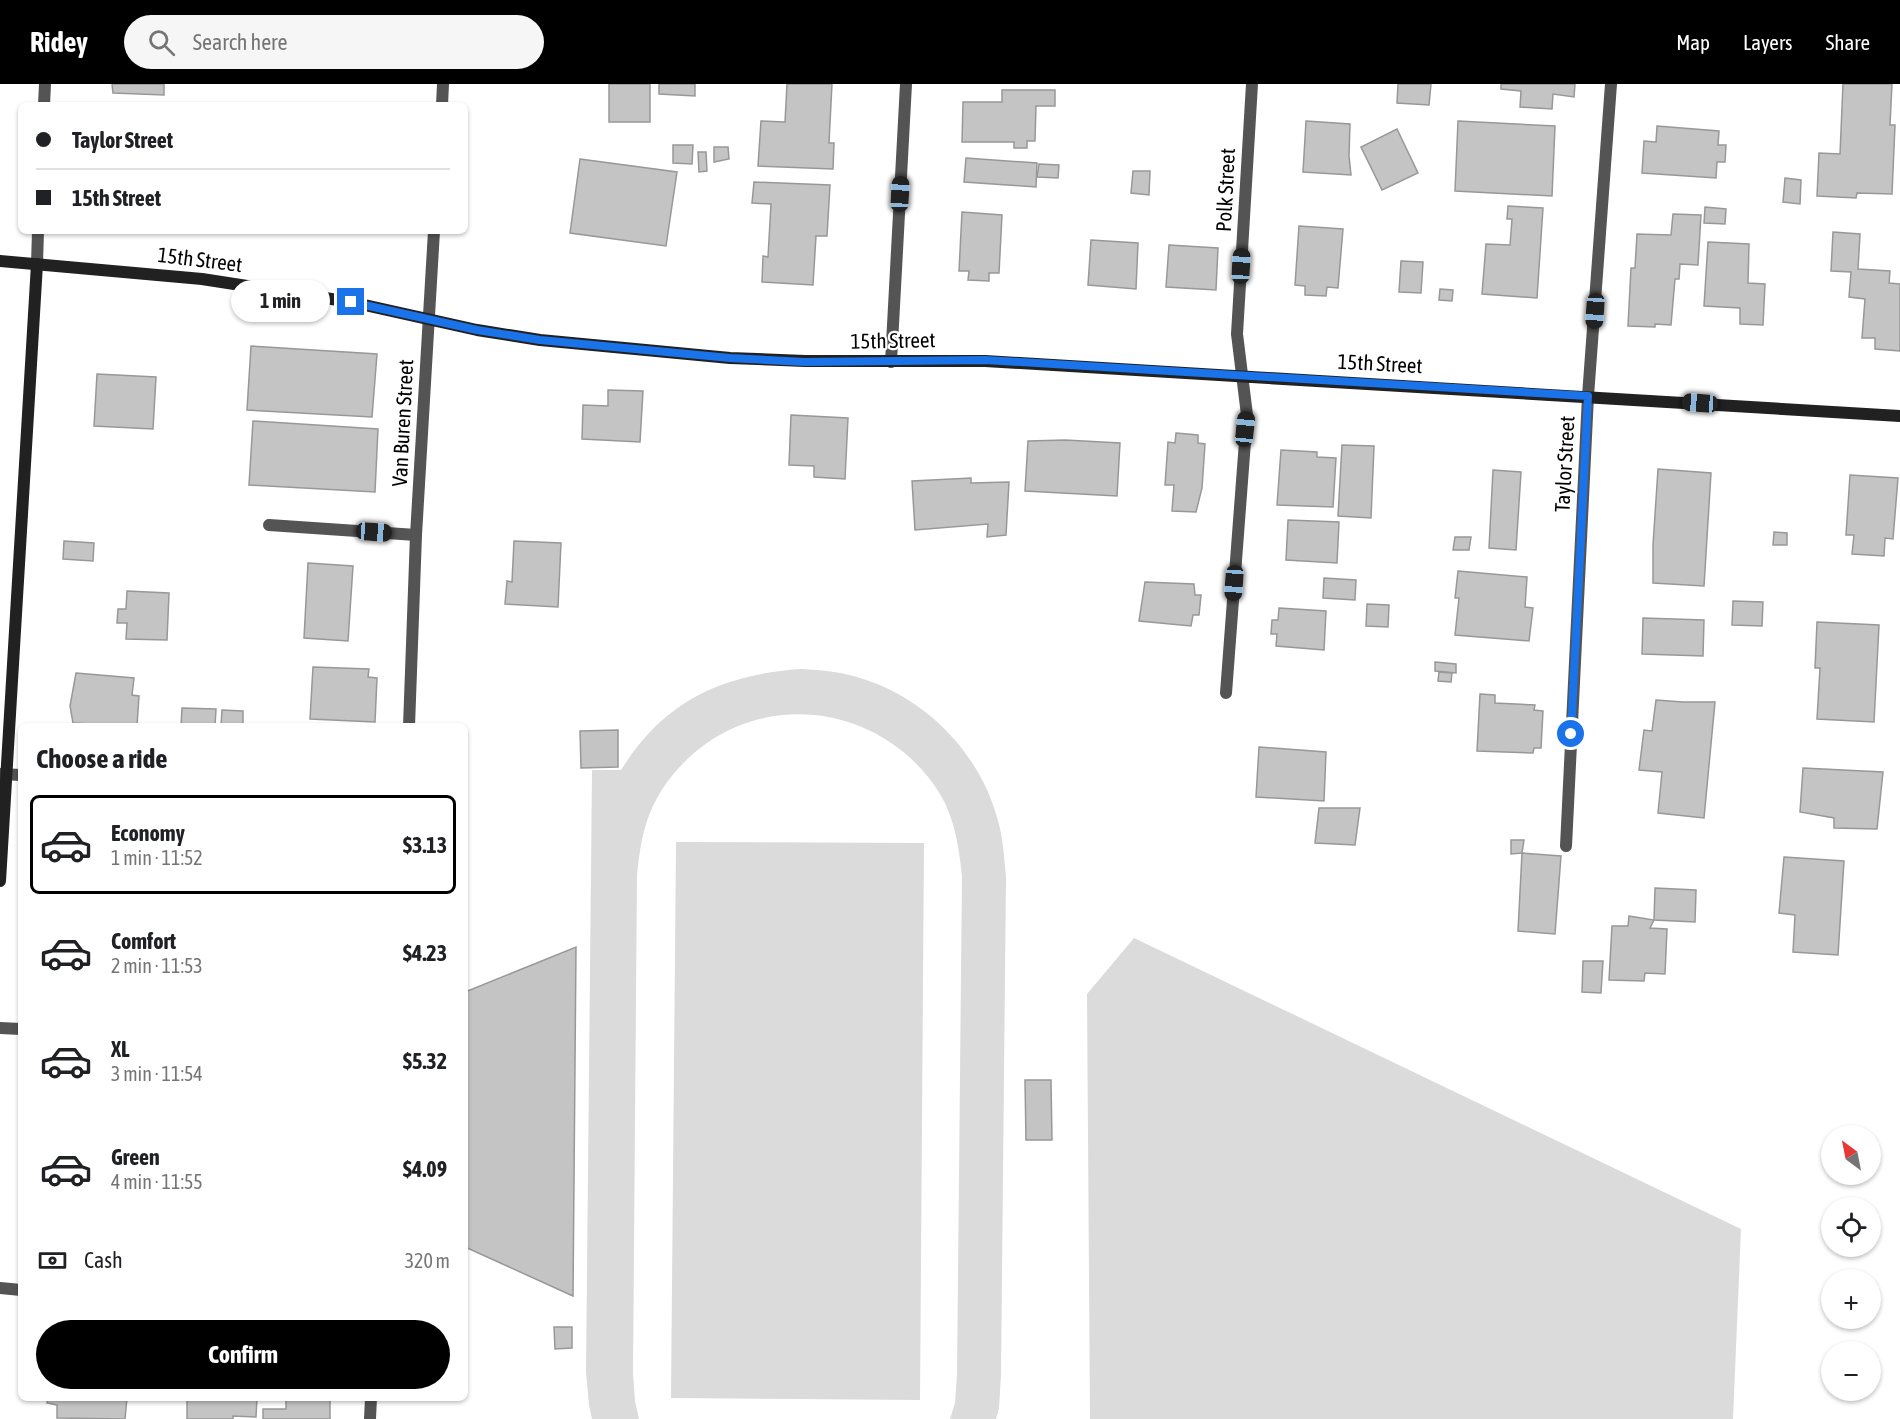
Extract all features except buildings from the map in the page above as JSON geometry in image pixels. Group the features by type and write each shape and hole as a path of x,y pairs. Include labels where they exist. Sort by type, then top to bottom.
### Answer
{"street":[{"path":"44,102 45,84"},
{"path":"442,102 443,84"},
{"path":"891,362 906,84"},
{"name":"Polk Street","path":"1226,693 1247,415 1237,334 1252,84"},
{"name":"Taylor Street","path":"1566,846 1588,396 1611,84"},
{"path":"0,881 4,774 38,234"},
{"name":"Van Buren Street","path":"408,723 416,535 434,234"},
{"name":"15th Street","path":"0,261 133,272 284,290 351,302 477,330 630,349 805,362 985,360 1900,416"},
{"path":"268,525 416,535"},
{"path":"0,1028 18,1029"},
{"path":"0,1288 18,1290"},
{"path":"370,1419 371,1401"}],"shaded area":[{"path":"800,669 832,672 863,679 907,699 928,714 946,730 976,769 988,791 998,822 1006,877 1001,1375 996,1419 950,1419 955,1403 957,1375 962,876 953,824 940,794 919,767 894,745 865,728 834,718 802,714 769,717 737,726 707,743 679,768 663,788 651,810 645,828 637,875 633,1373 639,1419 592,1419 586,1372 592,770 621,770 656,726 676,709 697,696 720,685 745,678"},
{"path":"676,842 924,843 920,1400 671,1398"},
{"path":"1134,938 1741,1229 1733,1419 1090,1419 1087,994"}],"route":[{"path":"351,302 477,330 540,340 730,358 805,362 985,360 1588,396 1571,734"}]}
